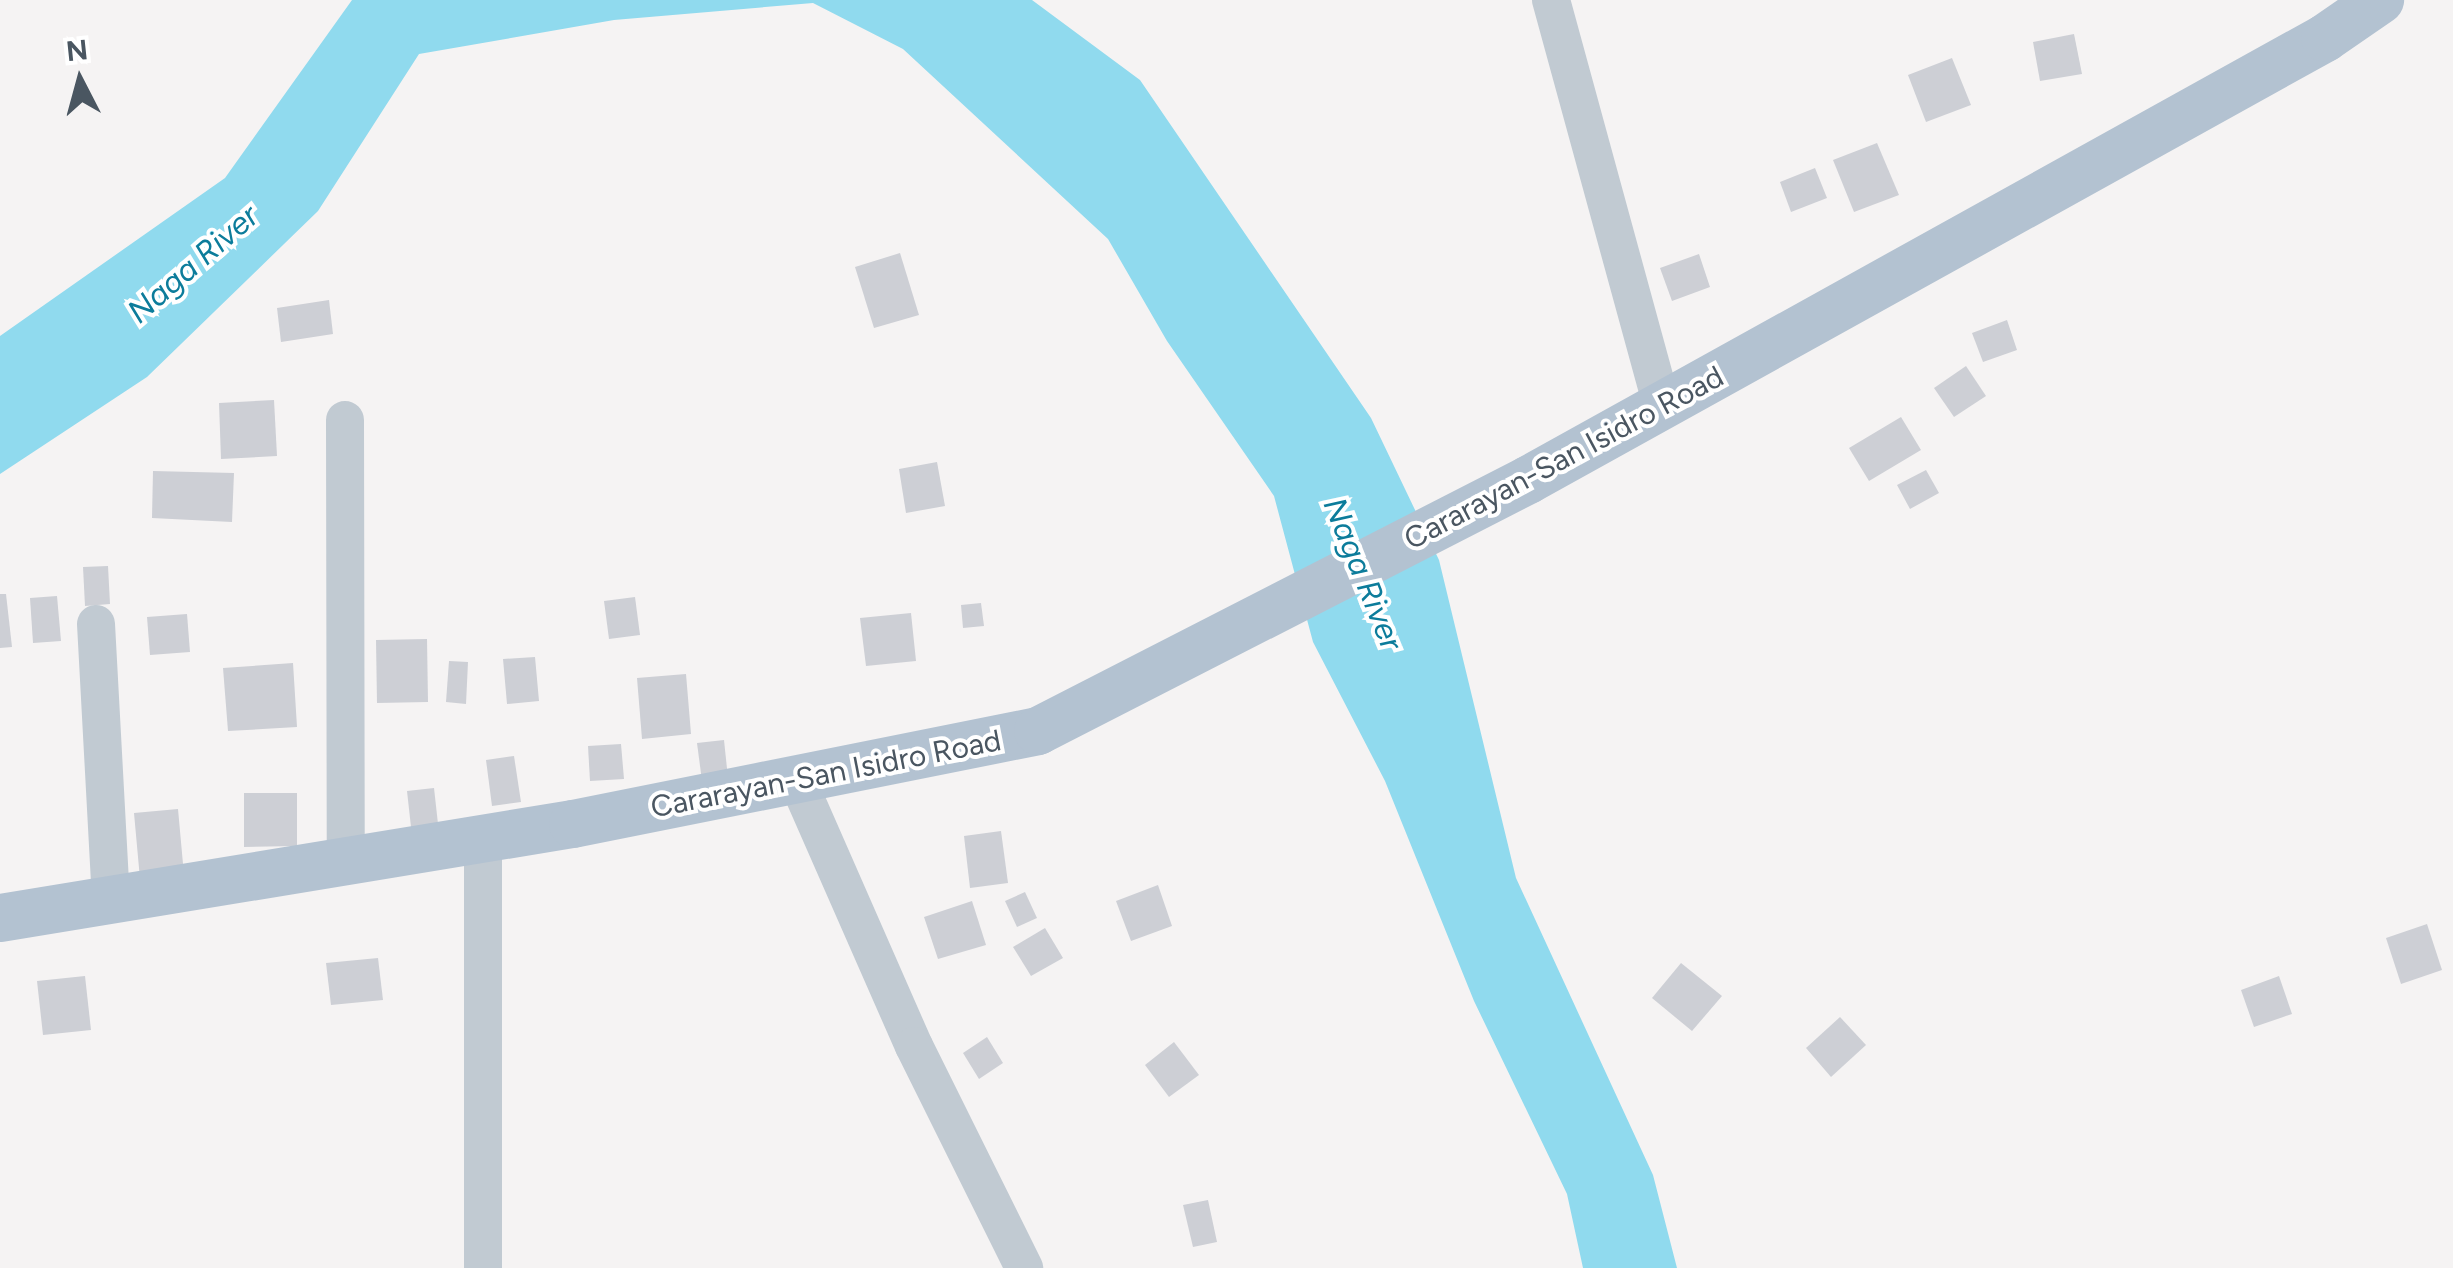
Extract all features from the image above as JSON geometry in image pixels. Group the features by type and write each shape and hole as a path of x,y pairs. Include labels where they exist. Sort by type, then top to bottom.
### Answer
{"main road":[{"name":"Cararayan-San Isidro Road","path":"0,918 346,865 798,782 1038,731 1528,480 2325,38 2380,0"}],"street":[{"path":"1550,0 1662,406"},
{"path":"345,420 346,865"},
{"path":"96,624 111,900"},
{"path":"798,782 914,1046 1024,1268"},
{"path":"483,1268 484,840"}],"water":[{"name":"Naga River","path":"352,0 1032,0 1140,80 1371,418 1439,560 1516,878 1653,1175 1677,1268 1583,1268 1567,1194 1474,1001 1385,781 1313,642 1274,496 1167,341 1108,239 903,49 813,3 614,20 419,54 318,211 147,377 0,474 0,336 225,178"}],"building":[{"path":"2074,34 2082,74 2040,81 2033,42"},
{"path":"1952,58 1971,105 1926,122 1908,75"},
{"path":"1877,143 1899,195 1854,212 1833,160"},
{"path":"1815,168 1827,198 1791,212 1780,182"},
{"path":"900,253 919,315 874,328 855,267"},
{"path":"1699,254 1710,287 1672,301 1660,268"},
{"path":"329,300 333,334 281,342 277,308"},
{"path":"2007,320 2017,350 1983,362 1972,333"},
{"path":"1966,366 1986,396 1954,417 1934,388"},
{"path":"274,400 277,456 221,459 219,403"},
{"path":"1901,417 1921,450 1869,481 1849,448"},
{"path":"937,462 945,506 906,513 899,469"},
{"path":"1926,470 1939,493 1910,509 1897,485"},
{"path":"153,471 234,473 232,522 152,518"},
{"path":"108,566 110,604 85,606 83,567"},
{"path":"0,594 6,594 12,647 0,648"},
{"path":"57,596 61,641 33,643 30,598"},
{"path":"635,597 640,635 609,639 604,601"},
{"path":"981,603 984,626 963,628 961,605"},
{"path":"911,613 916,661 866,666 860,618"},
{"path":"187,614 190,652 150,655 147,617"},
{"path":"427,639 428,702 377,703 376,640"},
{"path":"535,657 539,701 507,704 503,659"},
{"path":"449,661 468,662 466,704 446,702"},
{"path":"293,663 297,727 228,731 223,668"},
{"path":"686,674 691,734 642,739 637,678"},
{"path":"724,740 728,778 702,781 697,743"},
{"path":"621,744 624,779 590,781 588,746"},
{"path":"514,756 521,802 492,806 486,760"},
{"path":"434,788 438,824 411,827 407,791"},
{"path":"244,793 297,793 297,846 244,847"},
{"path":"178,809 184,875 140,879 134,813"},
{"path":"1001,831 1008,883 970,888 964,836"},
{"path":"1158,885 1172,926 1131,941 1116,901"},
{"path":"1025,892 1037,918 1017,927 1005,901"},
{"path":"972,901 986,945 938,959 924,917"},
{"path":"2427,924 2442,970 2401,984 2386,938"},
{"path":"1045,928 1063,958 1031,976 1013,947"},
{"path":"378,958 383,1000 331,1005 326,963"},
{"path":"1681,963 1722,996 1692,1031 1652,998"},
{"path":"85,976 91,1030 43,1035 37,981"},
{"path":"2279,976 2292,1014 2254,1027 2241,990"},
{"path":"1840,1017 1866,1045 1831,1077 1806,1048"},
{"path":"987,1037 1003,1063 979,1079 963,1053"},
{"path":"1174,1042 1199,1075 1169,1097 1145,1065"},
{"path":"1208,1200 1217,1242 1193,1247 1183,1205"}]}
